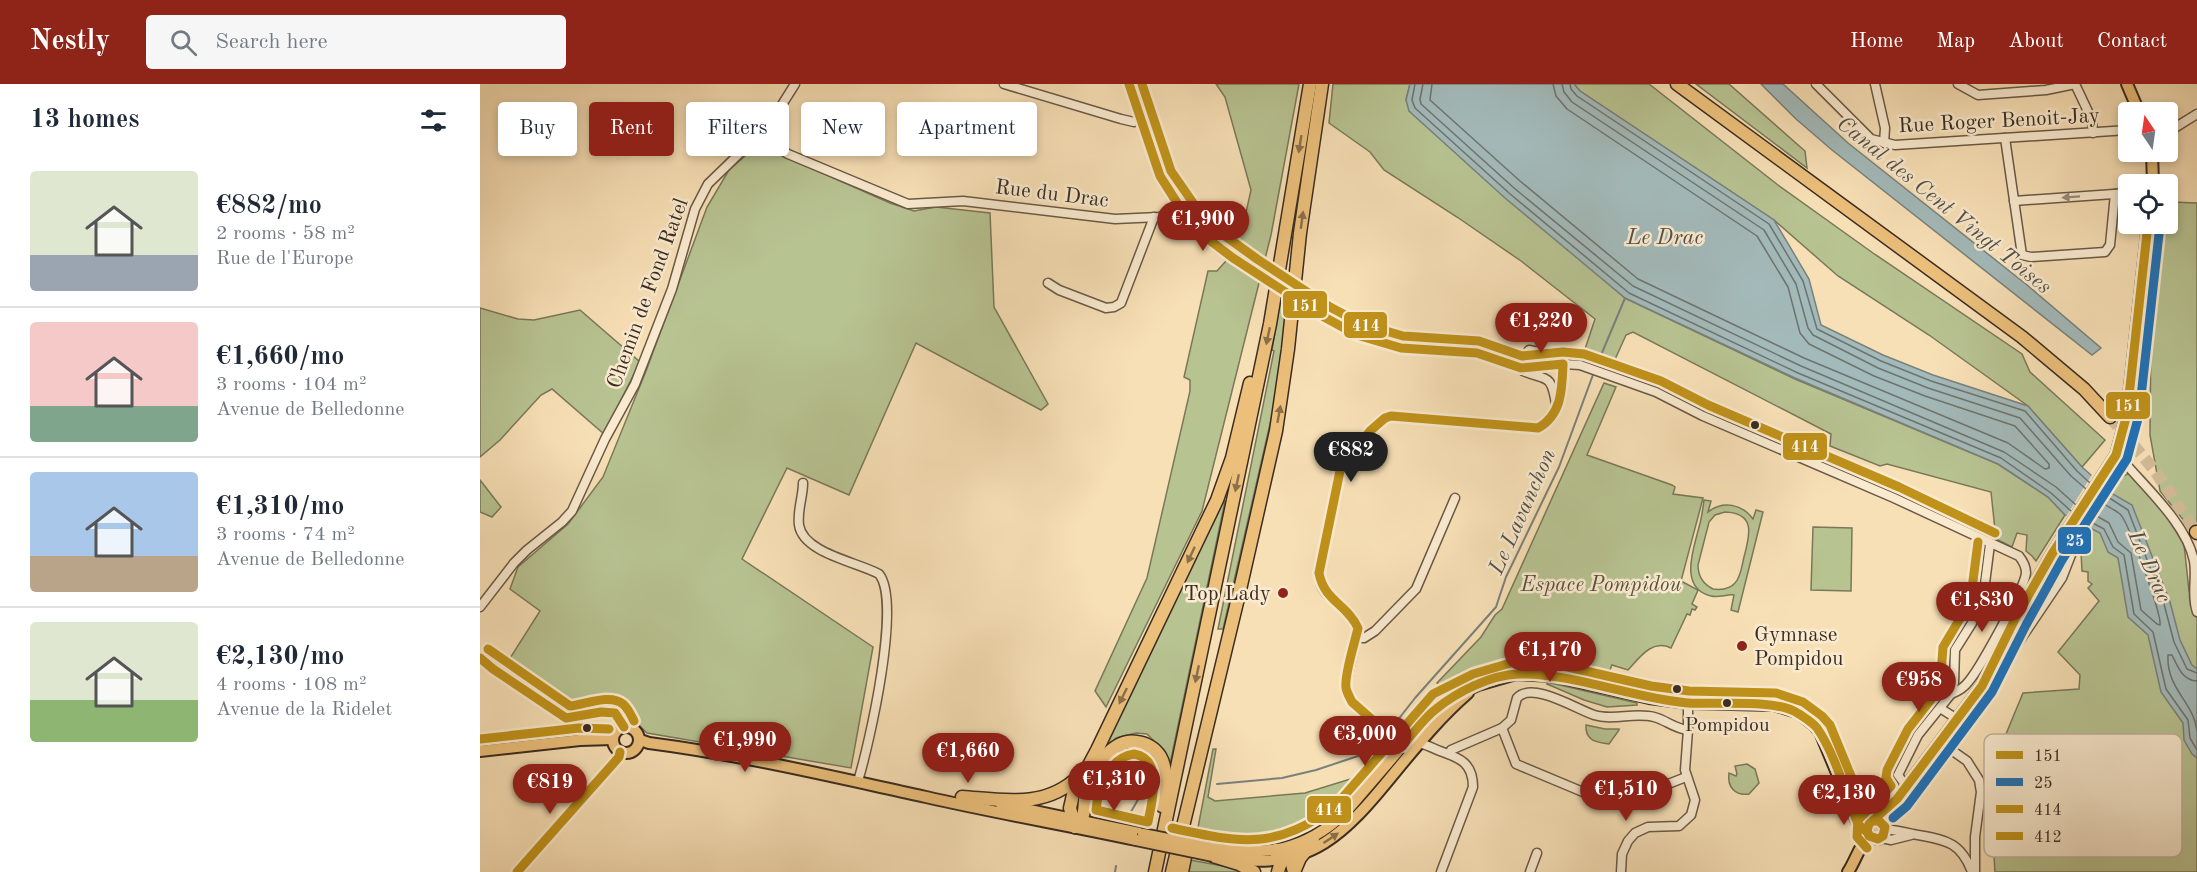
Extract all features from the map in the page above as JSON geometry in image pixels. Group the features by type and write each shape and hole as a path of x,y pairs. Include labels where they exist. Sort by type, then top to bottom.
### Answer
{"highway":[{"path":"1677,84 2022,337 2084,389 2110,417"},
{"path":"1153,872 1262,364 1315,87"},
{"path":"1182,872 1281,399 1315,87"},
{"path":"1077,821 1070,808 1071,798 1097,750 1216,500 1232,458 1252,375 1262,364"},
{"path":"1172,872 1239,594"},
{"path":"1077,821 1087,786 1107,755 1115,747 1130,741 1150,746 1160,758 1165,774 1153,872"},
{"path":"962,797 1020,801 1042,798 1062,790 1086,769"},
{"path":"1280,854 1291,851 1313,838"},
{"path":"1213,852 1254,872"},
{"path":"1294,872 1304,853"},
{"path":"1278,872 1281,862 1280,854"},
{"path":"1280,854 1291,860 1294,872"}],"main road":[{"path":"2127,84 2135,102"},
{"path":"1848,872 1862,846 1876,831 1906,786 1982,686 2015,619 2068,527 2108,467 2120,443 2127,414 2147,234"},
{"path":"1313,838 1332,826 1346,813 1440,705 1453,696 1478,685 1516,674 1539,674 1649,698 1688,703 1774,705 1801,714 1820,732 1858,824 1876,831"},
{"path":"858,781 962,797 1263,861 1280,854 1304,853 1331,839 1353,821 1446,713 1478,685"},
{"path":"640,740 633,752 621,752 614,745 613,739 616,732 624,727 634,729 640,740 649,743 714,752 858,781 998,813 1077,821"},
{"path":"480,751 580,740 613,739"},
{"path":"1402,746 1405,753 1404,762"}],"street":[{"name":"Chemin de Fond Ratel","path":"784,102 795,84"},
{"path":"1004,84 1134,122 1141,120"},
{"path":"1129,84 1160,176 1199,232 1250,269 1324,317 1357,335 1379,343 1421,351 1477,354 1521,368 1563,364 1580,365 1656,392 1703,416 1894,498 2022,559 2026,571 2025,578 1996,636 1970,681 1960,691 1951,694"},
{"name":"Rue Roger Benoit-Jay","path":"1816,84 1871,139 1895,145 2118,131"},
{"path":"1875,84 1885,128 1884,143"},
{"path":"1959,84 1978,95 2046,90 2075,84 2092,120 2093,132"},
{"path":"2178,126 2197,114"},
{"path":"2005,138 2022,255 2031,257 2105,252 2110,245 2115,194"},
{"name":"Rue du Drac","path":"789,154 908,204 963,201 1115,219 1154,218 1171,215 1181,209"},
{"name":"Chemin de Fond Ratel","path":"480,607 514,563 572,511 605,439 637,379 672,289 695,208 708,184 737,156"},
{"path":"2014,201 2118,194"},
{"path":"1048,283 1059,290 1106,308 1121,303 1154,218"},
{"path":"2158,234 2148,297 2134,418 2125,463 2171,516 2186,538 2194,562 2193,602 2197,612"},
{"path":"1441,872 1473,787 1473,777 1469,768 1460,759 1449,754 1419,744 1402,746 1352,702 1346,688 1357,638 1357,622 1325,595 1319,583 1319,573 1340,469 1370,432 1385,418 1391,416 1538,428 1551,420 1562,392 1563,360 1556,356 1529,350 1523,358 1521,368"},
{"path":"1521,368 1524,372 1544,376 1553,388 1556,407"},
{"path":"802,483 799,522 804,538 817,548 879,574 884,579 887,639 866,753 858,781"},
{"path":"1357,638 1364,638 1375,632 1416,589 1455,498"},
{"path":"2182,533 2197,531"},
{"path":"1982,686 1993,678 2004,664 2062,578 2080,532"},
{"path":"1906,786 1898,775 1918,735 1951,694 1954,683 1955,650 1972,623 1983,599 1990,544"},
{"path":"480,658 566,718 576,718 602,710 615,712 624,727"},
{"path":"1449,754 1451,750 1502,728 1511,720 1517,698 1520,695 1538,692 1600,717 1646,716 1688,730"},
{"path":"1621,872 1622,854 1635,832 1652,826 1679,826 1691,815 1695,800 1685,770 1688,703"},
{"path":"1940,708 1957,719"},
{"path":"1502,728 1516,764 1595,797 1630,780 1658,788 1686,777"},
{"path":"1940,742 1966,761 1979,780 1981,792 1975,837 1974,872"},
{"path":"517,872 621,752"},
{"path":"1876,831 1891,840 1914,834 1936,837 1948,842 1966,857 1974,872"},
{"path":"1530,872 1537,853"}],"green space":[{"path":"1216,84 1299,84 1271,235 1202,511 1106,707 1095,691 1147,578 1190,391 1190,380 1184,377 1208,271 1217,271 1234,252 1199,218 1243,226 1251,190 1225,97"},
{"path":"1333,84 1410,84 1406,100 1625,298 1795,379 1998,464 2048,497 2065,515 2036,561 2026,551 2027,535 2017,533 2012,547 1996,539 1991,492 1887,464 1880,466 1830,446 1831,434 1633,332 1626,335 1612,366 1583,355 1595,319 1521,261 1384,170 1370,152 1329,123"},
{"path":"1574,84 1649,84 1778,185 1873,253 2022,354 2030,372 2105,440 2082,467 2028,406 1929,335 1838,276 1774,220 1580,91"},
{"path":"1696,84 1729,84 1805,151 1807,168"},
{"path":"745,156 784,156 890,203 914,211 936,207 990,213 994,307 1048,404 1041,410 916,343 849,495 787,468 742,559 873,647 851,768 647,733 614,701 595,702 576,710 505,666 540,611 510,589 518,567 568,524 603,477 646,371 707,207 729,170"},
{"path":"2178,202 2197,203 2197,525 2189,527 2160,491 2150,435 2151,322 2165,234 2178,234"},
{"path":"1281,296 1288,300 1278,389 1223,629 1218,629 1274,351 1272,350"},
{"path":"480,308 518,319 534,320 580,310 640,362 604,434 552,389 541,395 500,440 480,457"},
{"name":"Espace Pompidou","path":"1604,383 1616,387 1587,455 1672,485 1675,487 1673,494 1703,498 1681,581 1698,590 1692,604 1697,607 1695,610 1692,609 1690,615 1687,614 1671,648 1658,646 1652,648 1628,670 1612,665 1606,679 1554,668 1522,665 1493,671 1448,692 1437,683 1481,637 1495,615 1502,609"},
{"path":"2129,473 2156,499 2184,544 2189,591 2197,600 2197,872 1995,872 1994,857 2182,857 2182,734 2006,734 2023,693 2079,689 2080,675 2058,652 2099,601 2088,588 2092,584 2088,581 2088,572 2082,571 2081,552 2079,551 2081,537 2122,477"},
{"path":"480,480 501,507 492,517 480,512"},
{"path":"1221,500 1225,501 1170,764 1147,734 1136,733 1116,738 1101,754"},
{"path":"1704,500 1711,501 1708,512 1720,506 1732,505 1749,514 1753,519 1756,510 1763,512 1738,612 1731,610 1734,595 1711,596 1701,592 1694,585 1691,576 1692,556","holes":["1725,512 1735,513 1746,521 1749,533 1741,571 1731,587 1713,589 1704,582 1698,569 1709,522 1715,515"]},
{"path":"1813,527 1852,528 1851,591 1811,590"},
{"path":"1547,682 1637,703 1637,705 1607,707 1584,700"},
{"path":"1586,725 1619,730 1609,744 1590,738"},
{"path":"1213,749 1216,749 1208,797 1215,801 1305,793 1370,773 1329,818 1301,834 1263,847 1221,844 1196,838"},
{"path":"1747,764 1755,769 1759,783 1749,794 1740,794 1733,790 1729,782 1729,773 1736,776 1735,766"},
{"path":"1190,860 1234,868 1243,872 1187,872"}],"water":[{"name":"Le Drac","path":"1410,84 1574,84 1580,91 1774,220 1809,279 1821,325 1883,355 1933,375 2028,406 2082,467 2111,493 2132,505 2170,602 2180,640 2192,665 2197,669 2197,758 2184,740 2183,723 2161,692 2148,635 2128,617 2118,558 2108,552 2100,533 2065,515 2048,497 1998,464 1795,378 1625,298 1505,198 1409,111 1406,100"},
{"path":"1761,84 1783,84 1848,143 2027,285 2101,348 2092,355 1832,150 1796,119"}],"pier":[{"path":"2093,473 2112,490 2086,529 2065,518"}],"waterway":[{"name":"Le Lavanchon","path":"1596,367 1625,298"},
{"name":"Le Lavanchon","path":"1217,784 1282,778 1316,770 1364,754 1379,744 1415,698 1496,607 1506,577 1559,467 1594,372"},
{"path":"1128,817 1140,796 1155,790"},
{"name":"Le Lavanchon","path":"1115,872 1116,866"}],"tunnel":[{"path":"2110,417 2155,471 2196,532"}],"transit line":[{"name":"151","path":"1129,84 1160,176 1199,232 1233,258 1324,317 1357,335 1401,348 1477,353 1521,368 1563,364 1561,392 1556,409 1546,423 1538,428 1391,416 1385,418 1370,431 1341,466 1319,573 1326,590 1348,613 1358,628 1346,682 1352,702 1402,746"},
{"name":"414","path":"1142,84 1171,171 1207,223 1330,307 1362,324 1403,336 1479,341 1522,356 1563,352 1584,354 1661,381 1708,405 1899,487 1995,533"},
{"name":"151","path":"1874,821 1879,821 1885,827 1883,836 1878,839 1869,836 1867,830 1869,824 1897,799 1982,686 2015,619 2052,554 2116,455 2127,414 2147,234"},
{"name":"25","path":"1893,818 1907,806 1992,692 2062,560 2127,459 2139,415 2159,234"},
{"name":"414","path":"1867,848 1857,837 1858,820 1891,786 1886,778 1887,770 1908,729 1940,688 1943,647 1971,596 1978,542"},
{"name":"414","path":"488,649 570,706 604,700 618,701 623,704 634,721"},
{"name":"412","path":"480,658 566,718 601,712 615,713 624,727"},
{"name":"414","path":"1172,828 1239,839 1258,839 1296,830 1337,804 1433,694 1473,674 1514,662 1555,664 1651,686 1689,691 1776,693 1803,702 1830,725 1858,793 1880,813"},
{"name":"151","path":"1402,746 1427,717 1444,703 1485,681 1507,675 1561,677 1688,703 1746,703 1776,706 1799,714 1817,728 1835,762 1858,824 1868,833"},
{"name":"414","path":"480,739 579,728 609,729"},
{"name":"412","path":"517,872 619,757 620,752"},
{"name":"414","path":"1134,754 1143,757 1153,772 1153,793 1148,822 1096,810 1106,775 1117,761 1134,754"}],"place":[{"name":"Top Lady","path":"1283,593"},
{"name":"Gymnase Pompidou","path":"1742,646"},
{"name":"Pompidou","path":"1727,703"}],"water label":[{"name":"Canal des Cent Vingt Toises","path":"1945,204"}]}
